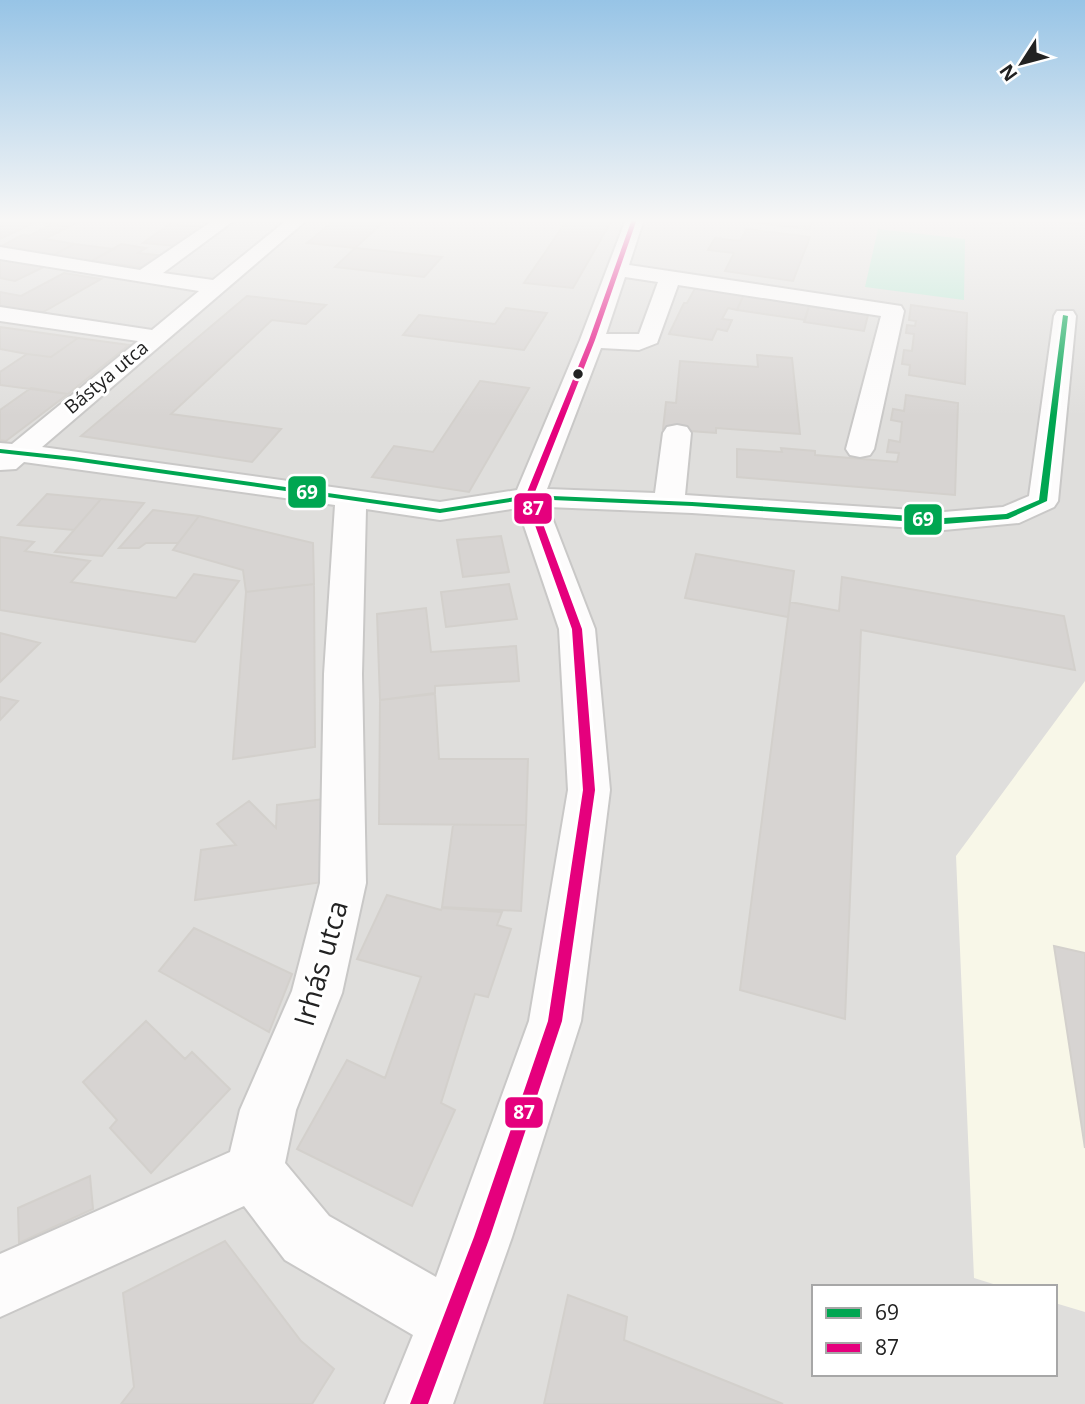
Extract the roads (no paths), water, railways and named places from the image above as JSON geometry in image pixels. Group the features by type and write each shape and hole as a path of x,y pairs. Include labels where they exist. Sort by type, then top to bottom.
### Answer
{"street":[{"path":"197,285 215,287"},
{"name":"Bástya utca","path":"6,458 218,285"},
{"path":"419,1404 482,1237 555,1021 589,790 577,629 529,497 613,285"},
{"path":"592,340 639,343 649,338 668,285"},
{"path":"714,285 893,311 860,449"},
{"path":"0,314 155,337"},
{"path":"6,458 351,497 440,512 529,497 944,521 1008,516 1043,501 1065,316"},
{"path":"669,504 677,433"},
{"name":"Irhás utca","path":"254,1171 268,1110 317,993 343,883 343,674 351,497"},
{"path":"0,1286 254,1171 307,1238 451,1321"}]}
